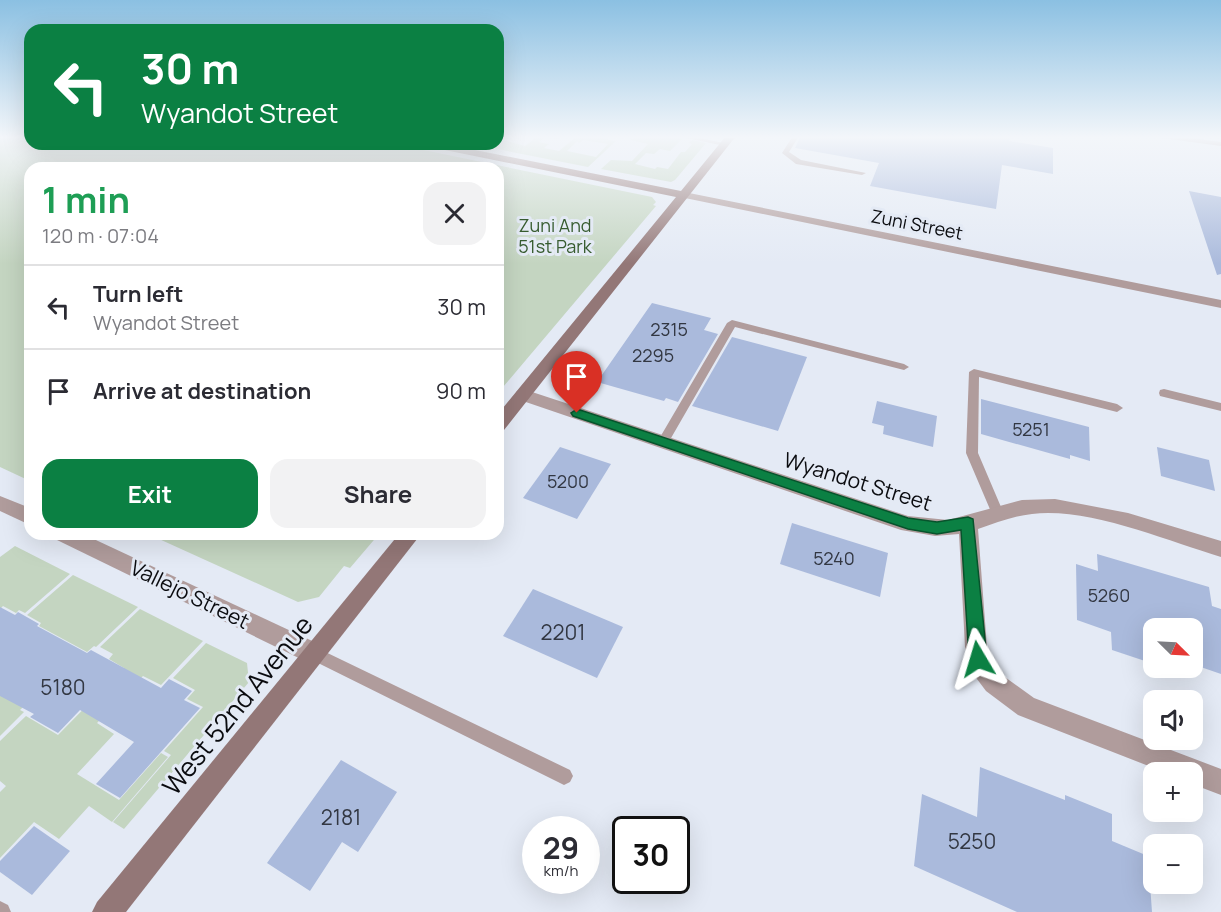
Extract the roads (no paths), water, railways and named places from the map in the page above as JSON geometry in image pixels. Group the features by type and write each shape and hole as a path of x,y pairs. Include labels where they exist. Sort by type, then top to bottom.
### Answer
{"street":[{"name":"Zuni Street","path":"602,179 1221,304"},
{"path":"504,419 697,179"},
{"name":"Wyandot Street","path":"523,395 908,524 937,528 968,523 1025,508 1050,506 1116,519 1221,549"},
{"path":"0,503 24,515"},
{"path":"968,523 976,647 978,659 991,680 1012,699 1027,707 1221,782"},
{"name":"Vallejo Street","path":"77,540 315,654"},
{"name":"West 52nd Avenue","path":"107,912 406,540"}],"lane":[{"path":"663,442 732,323 904,367"},
{"path":"998,514 972,453 974,372 1117,408"},
{"path":"1164,393 1221,407"},
{"path":"315,654 564,776"}],"park label":[{"name":"Zuni And 51st Park","path":"555,235"}]}
